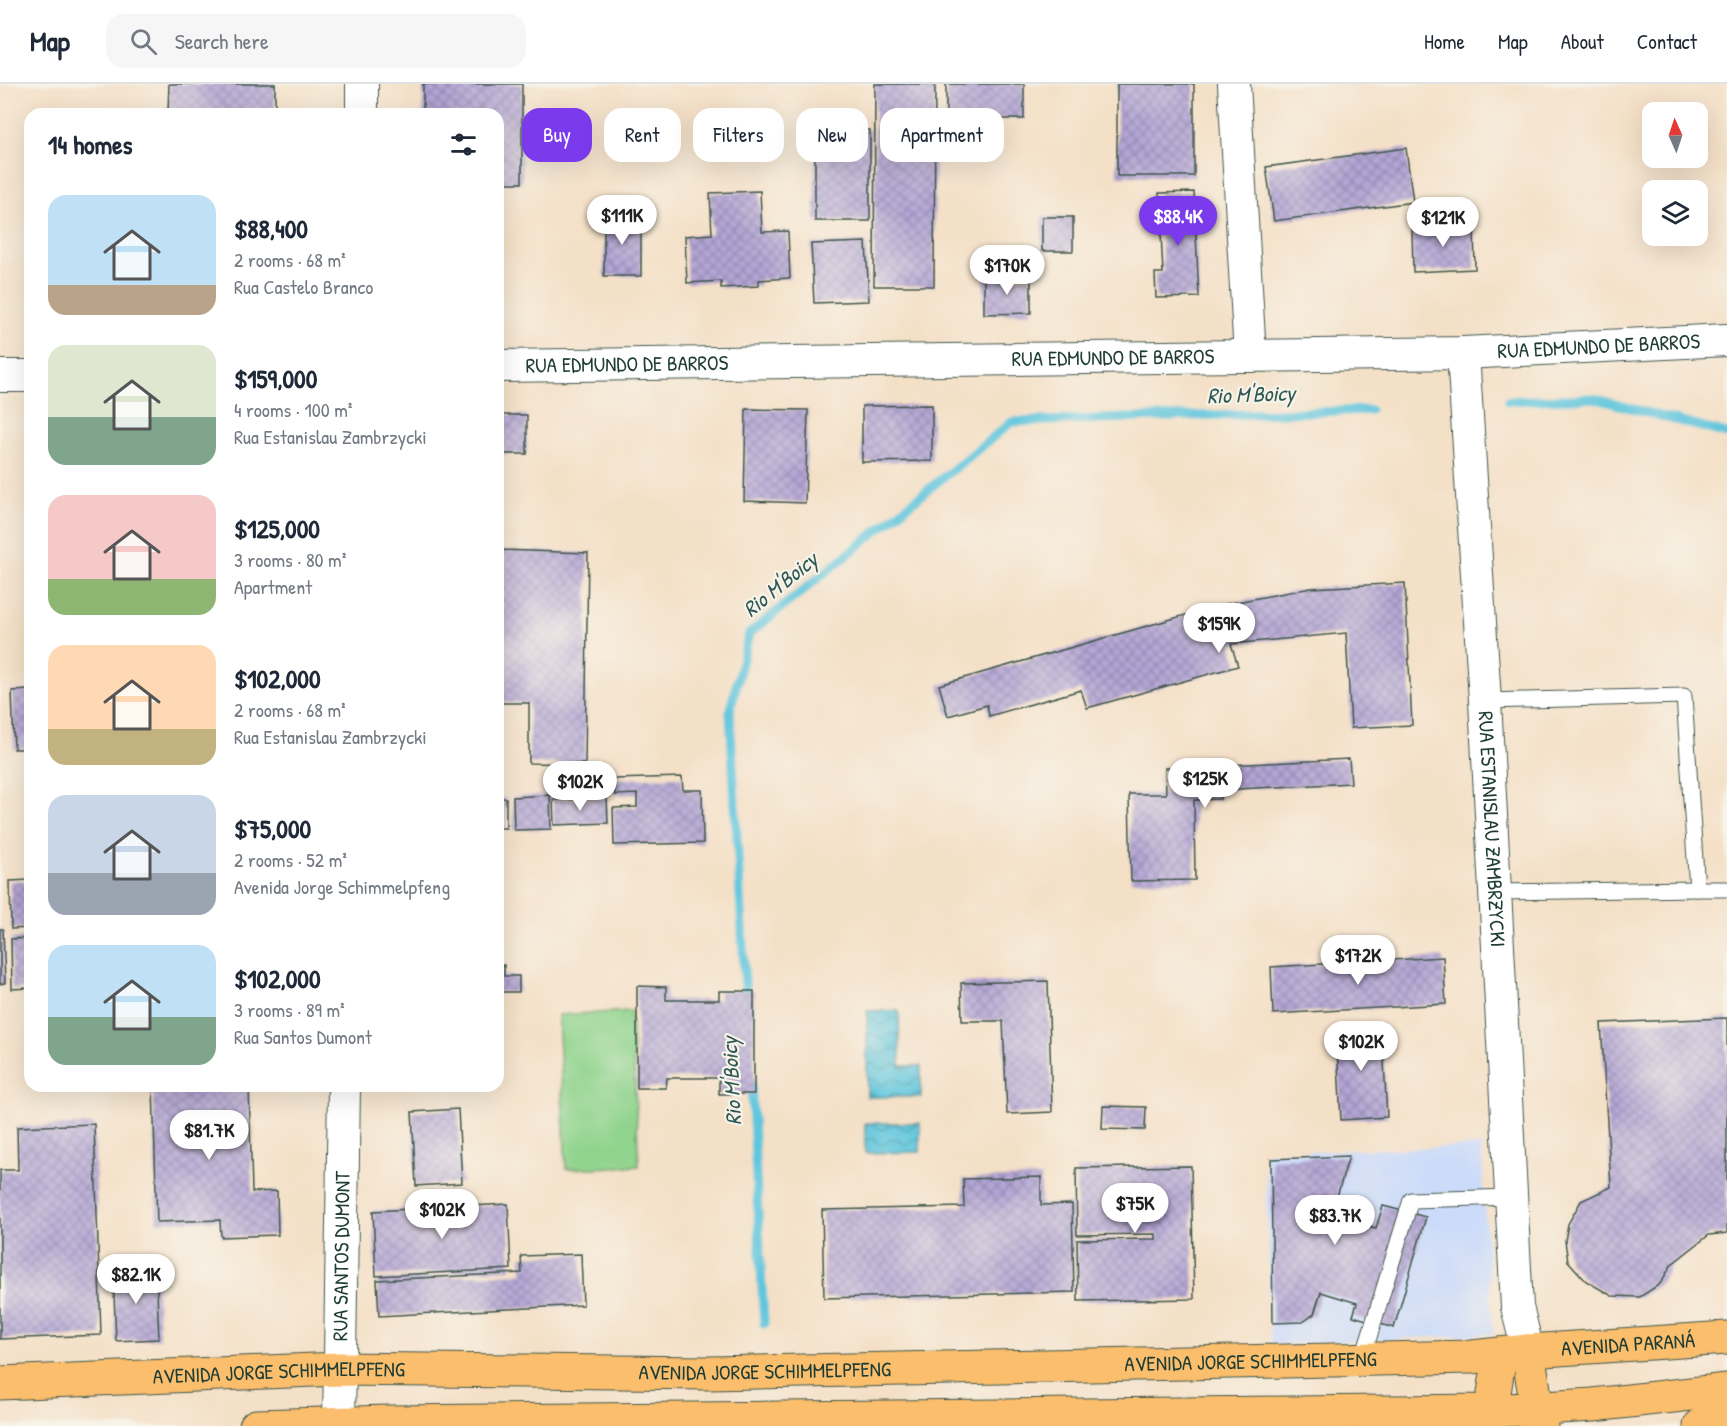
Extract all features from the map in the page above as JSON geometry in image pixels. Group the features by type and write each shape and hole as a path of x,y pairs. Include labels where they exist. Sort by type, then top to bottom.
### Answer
{"main road":[{"name":"AVENIDA PARANÁ","path":"1514,1353 1727,1338"},
{"name":"AVENIDA JORGE SCHIMMELPFENG","path":"0,1383 339,1369 710,1373 1362,1360 1472,1357 1514,1353"},
{"path":"1514,1353 1539,1418"},
{"path":"1489,1419 1514,1353"},
{"path":"256,1426 1539,1418 1593,1405 1727,1390"},
{"path":"1700,1426 1727,1403"}],"street":[{"path":"362,84 362,108"},
{"path":"1234,84 1250,356"},
{"name":"RUA EDMUNDO DE BARROS","path":"504,366 1463,352 1727,340"},
{"name":"RUA ESTANISLAU ZAMBRZYCKI","path":"1463,352 1512,1197 1517,1307 1514,1353"},
{"path":"0,376 24,376"},
{"name":"RUA SANTOS DUMONT","path":"339,1425 344,1092"}],"lane":[{"path":"1485,701 1684,696 1698,889"},
{"path":"1495,892 1727,889"},
{"path":"1362,1360 1411,1200 1512,1197"}],"shaded area":[{"path":"1481,1146 1493,1334 1271,1345 1265,1153"}],"green space":[{"path":"631,1011 639,1166 566,1169 558,1015"}],"water":[{"path":"867,1011 899,1011 900,1066 921,1066 921,1097 867,1097"},
{"path":"865,1123 920,1123 920,1152 865,1153"}],"building":[{"path":"169,84 275,84 275,108 168,108"},
{"path":"423,84 522,84 522,183 504,183 504,108 423,108"},
{"path":"875,84 935,84 935,108 880,108 880,162 935,162 934,286 874,286"},
{"path":"946,84 1024,84 1024,119 1004,119 1004,108 946,108"},
{"path":"1117,84 1194,84 1194,176 1117,176"},
{"path":"868,130 870,130 870,221 815,221 815,162 868,162"},
{"path":"1406,148 1413,202 1274,221 1266,167"},
{"path":"760,191 762,232 788,231 790,278 759,280 759,286 721,288 721,281 687,283 685,236 712,234 710,193"},
{"path":"1194,192 1199,297 1156,298 1155,273 1163,273 1159,193"},
{"path":"604,217 641,217 641,276 604,276"},
{"path":"1042,217 1073,217 1073,251 1042,251"},
{"path":"1474,225 1475,269 1413,272 1412,227"},
{"path":"866,242 869,301 814,303 811,244"},
{"path":"984,278 1031,278 1031,313 984,314"},
{"path":"932,405 932,461 862,462 862,406"},
{"path":"746,409 808,410 805,503 744,501"},
{"path":"504,415 527,415 527,454 504,454"},
{"path":"504,550 588,553 585,764 529,763 529,703 504,703"},
{"path":"1405,583 1412,725 1351,728 1346,633 1231,644 1238,666 1087,708 1081,690 989,716 987,705 948,716 939,685 1221,605 1311,588"},
{"path":"24,690 24,749 14,749 12,691"},
{"path":"1349,759 1351,783 1220,790 1220,799 1194,800 1195,880 1131,881 1129,794 1166,794 1165,768"},
{"path":"682,777 683,790 702,790 703,843 614,845 613,808 637,807 637,794 615,795 614,779"},
{"path":"550,795 551,829 514,830 513,797"},
{"path":"504,798 506,798 506,828 504,828"},
{"path":"607,798 608,823 554,825 553,800"},
{"path":"24,880 24,928 11,929 10,881"},
{"path":"0,929 3,929 5,983 0,984"},
{"path":"24,938 24,988 12,989 11,939"},
{"path":"1443,957 1446,1004 1273,1014 1271,967"},
{"path":"504,976 519,976 519,992 504,992"},
{"path":"1048,981 1052,1112 1007,1114 1003,1021 962,1021 961,983"},
{"path":"637,986 666,987 666,1000 719,1000 719,991 754,991 754,1094 719,1094 719,1078 667,1078 666,1088 637,1088"},
{"path":"1727,1018 1727,1233 1709,1235 1672,1264 1660,1284 1640,1297 1612,1296 1586,1281 1568,1261 1565,1241 1568,1224 1581,1201 1611,1187 1601,1023"},
{"path":"1382,1025 1387,1117 1341,1120 1336,1027"},
{"path":"153,1092 249,1092 252,1192 277,1191 278,1235 221,1237 220,1220 157,1222"},
{"path":"1103,1106 1146,1107 1145,1130 1102,1129"},
{"path":"458,1109 462,1183 416,1186 412,1112"},
{"path":"94,1124 101,1335 0,1339 0,1170 18,1170 17,1127"},
{"path":"1349,1156 1331,1217 1376,1228 1383,1206 1426,1217 1394,1328 1353,1316 1357,1303 1321,1292 1314,1314 1303,1322 1273,1323 1271,1159"},
{"path":"1191,1166 1194,1299 1078,1301 1077,1240 1156,1239 1156,1234 1077,1235 1076,1168"},
{"path":"1041,1177 1041,1205 1072,1204 1074,1292 824,1298 822,1210 964,1207 963,1179"},
{"path":"508,1204 511,1269 376,1276 373,1211"},
{"path":"581,1254 583,1305 379,1316 377,1280 522,1273 521,1256"},
{"path":"156,1269 159,1339 116,1341 113,1271"}],"waterway":[{"name":"Rio M'Boicy","path":"1508,401 1593,398 1727,434"},
{"name":"Rio M'Boicy","path":"746,1003 730,711 749,634 1012,422 1370,410"},
{"name":"Rio M'Boicy","path":"751,1083 764,1324"}]}
